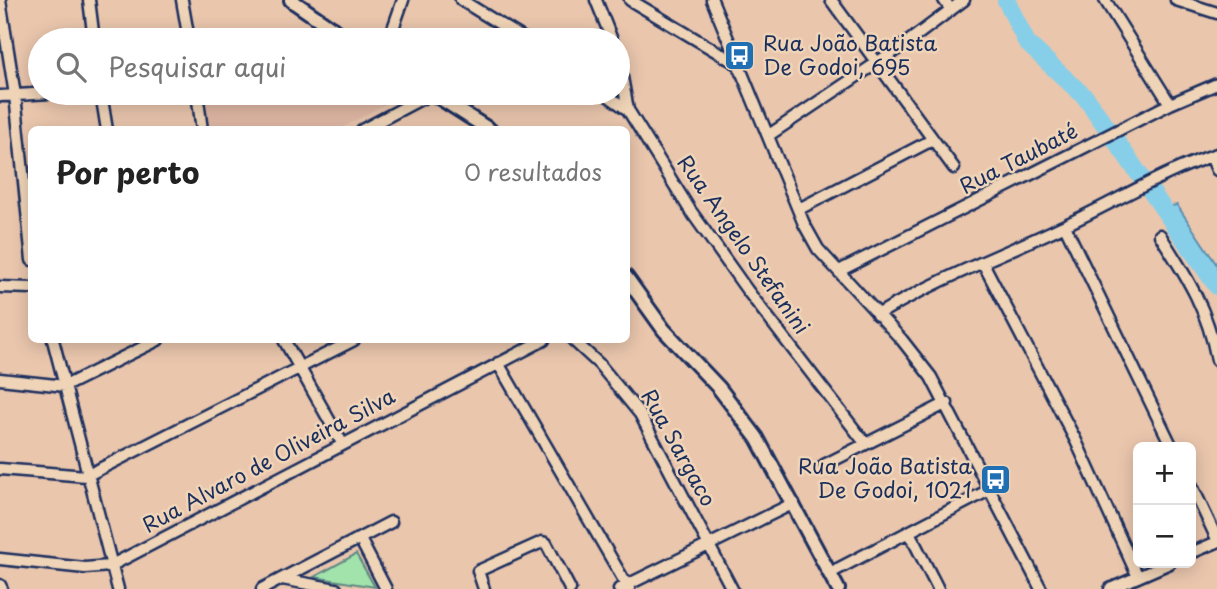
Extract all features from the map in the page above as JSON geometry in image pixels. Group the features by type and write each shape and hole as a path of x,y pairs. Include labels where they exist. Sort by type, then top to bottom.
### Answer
{"main road":[{"path":"290,0 306,5 334,28"},
{"path":"451,105 484,126"},
{"path":"630,283 664,330 737,410 794,503 838,589"}],"street":[{"path":"0,0 15,95 28,221"},
{"path":"89,0 92,28"},
{"path":"182,0 187,28"},
{"path":"393,28 403,0"},
{"path":"461,0 506,28"},
{"path":"596,0 607,28"},
{"path":"630,0 739,65"},
{"path":"712,0 818,249 917,358 947,403 1041,589"},
{"path":"831,0 954,169"},
{"path":"944,0 951,10"},
{"path":"769,135 877,63 964,0"},
{"path":"1105,0 1170,104"},
{"path":"1176,0 1217,13"},
{"name":"Rua Taubaté","path":"839,271 1170,104 1217,84"},
{"path":"0,96 28,94"},
{"path":"103,105 106,126"},
{"path":"199,105 201,126"},
{"path":"370,126 409,105"},
{"path":"621,105 628,110"},
{"name":"Rua Angelo Stefanini","path":"627,105 690,210 747,290 865,443"},
{"path":"799,209 932,140"},
{"path":"877,315 928,286 1065,226 1167,174 1214,155 1217,170"},
{"path":"1065,226 1170,442"},
{"path":"1160,235 1192,283 1206,317 1217,360"},
{"path":"983,263 1076,441 1138,577"},
{"path":"0,286 28,288"},
{"path":"54,343 86,477 118,589"},
{"path":"0,379 65,386 152,343"},
{"path":"286,343 342,443"},
{"path":"0,469 86,477 348,343"},
{"name":"Rua Alvaro de Oliveira Silva","path":"0,559 85,568 110,566 538,343"},
{"name":"Rua Sargaco","path":"576,343 600,364 640,414 732,589"},
{"path":"498,363 625,588 794,503"},
{"path":"824,465 947,403"},
{"path":"830,573 991,489"},
{"path":"1196,495 1217,540 1196,550"},
{"path":"262,589 391,522"},
{"path":"909,532 938,589"},
{"path":"360,539 386,589"},
{"path":"484,589 477,575 478,571 540,542 546,543 570,589"},
{"path":"1110,589 1159,568"},
{"path":"281,579 337,589"}],"shaded area":[{"path":"205,105 383,105 345,126 208,126"}],"green space":[{"path":"356,554 375,587 314,577"}],"water":[{"path":"1177,205 1217,265 1217,276 1166,207"}],"waterway":[{"path":"1006,0 1027,43 1086,98 1217,286"}],"place":[{"name":"Rua João Batista De Godoi, 695","path":"740,56"},
{"name":"Rua João Batista De Godoi, 1021","path":"995,479"}]}
